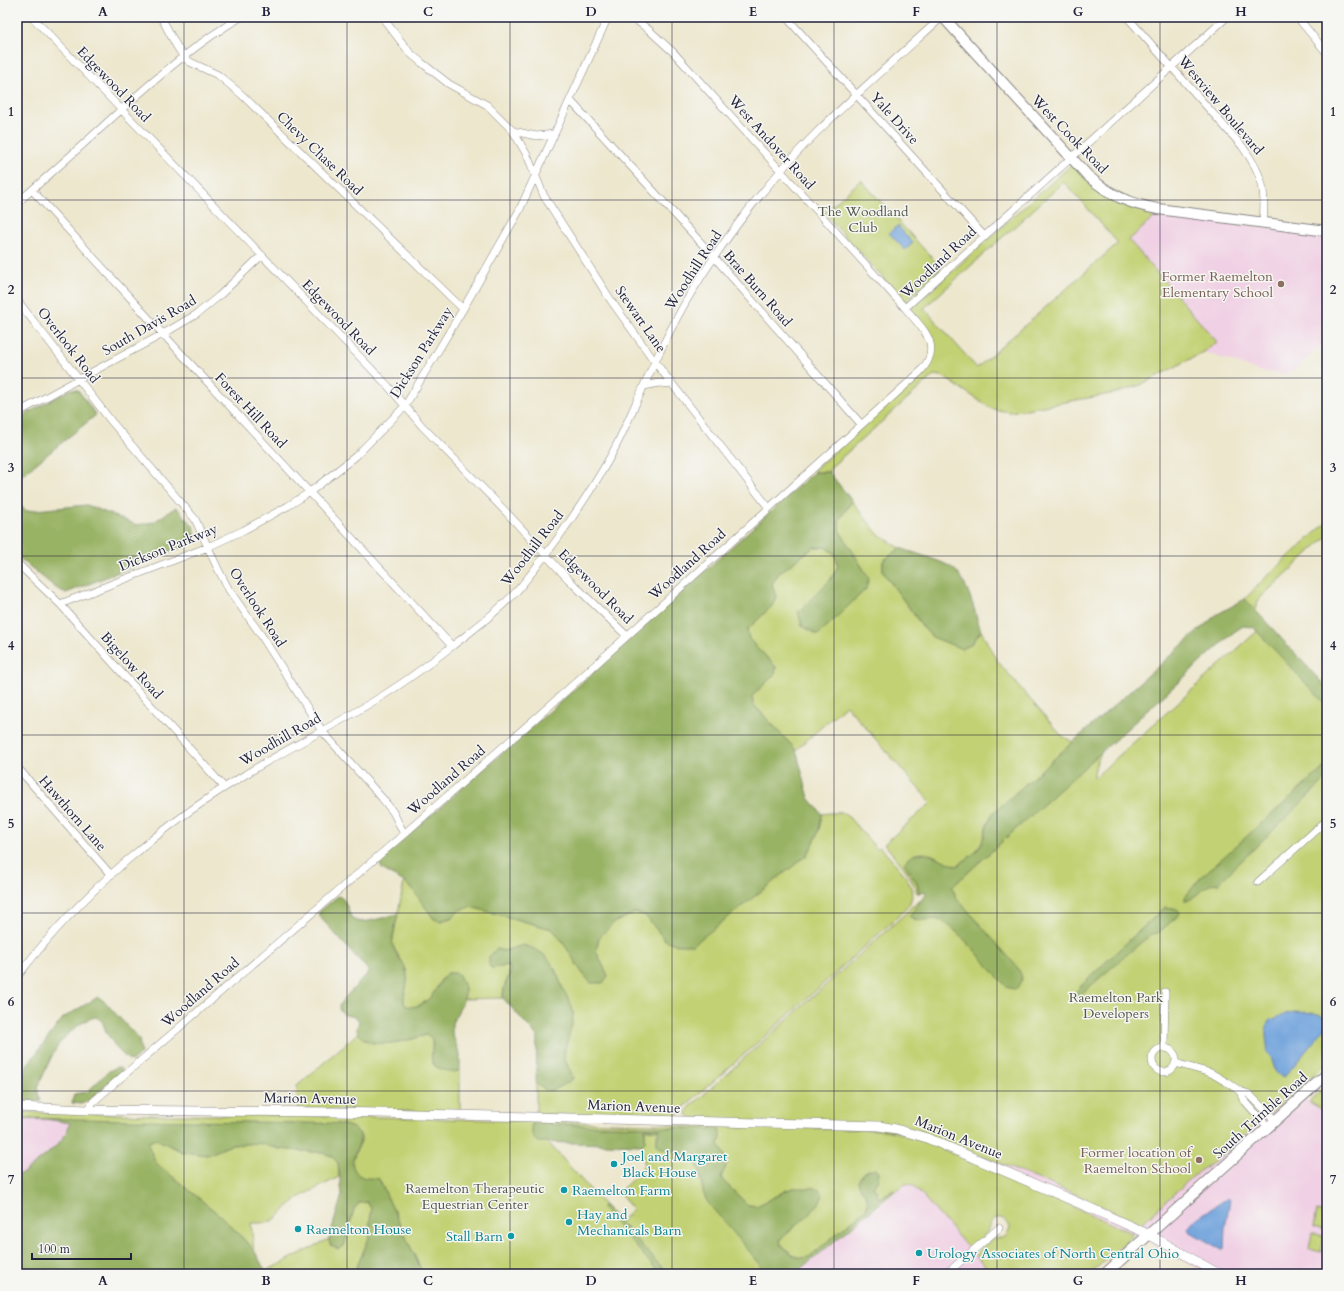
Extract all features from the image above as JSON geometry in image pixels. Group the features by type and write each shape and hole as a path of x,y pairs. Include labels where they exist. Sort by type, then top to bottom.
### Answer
{"main road":[{"name":"West Cook Road","path":"943,17 1072,158 1098,184 1115,195 1134,204 1158,209 1327,230"},
{"name":"South Trimble Road","path":"1105,1274 1327,1074"}],"street":[{"name":"Edgewood Road","path":"32,17 388,386 422,426 546,554 569,580 627,636"},
{"name":"Chevy Chase Road","path":"161,17 183,56 190,62 218,75 241,94 463,309"},
{"path":"17,203 183,56 241,17"},
{"name":"Stewart Lane","path":"382,17 410,53 422,64 449,84 487,105 512,131 527,155 535,178 544,196 592,272 655,362 769,508"},
{"name":"Dickson Parkway","path":"60,604 208,547 250,527 310,492 356,456 405,406 519,211 608,17"},
{"name":"West Andover Road","path":"632,17 674,53 905,308"},
{"name":"Yale Drive","path":"786,17 985,236"},
{"name":"Woodhill Road","path":"18,972 58,928 111,875 138,851 175,822 224,787 400,684 452,646 507,600 524,583 579,508 594,484 618,441 678,314 714,258 756,201 781,171 816,134 857,94 943,17"},
{"name":"Westview Boulevard","path":"1127,17 1242,146 1254,162 1264,189 1265,199 1263,222"},
{"name":"Woodland Road","path":"88,1110 93,1102 404,834 627,636 920,372 930,359 931,348 928,337 905,308 1227,17"},
{"path":"1297,17 1327,53"},
{"name":"Brae Burn Road","path":"570,100 714,258 861,424"},
{"path":"512,131 536,136 554,134"},
{"name":"Forest Hill Road","path":"32,190 163,334 452,646"},
{"name":"South Davis Road","path":"17,414 163,334 207,306 262,255"},
{"name":"Overlook Road","path":"17,300 110,421 195,519 229,590 261,635 322,731 382,798 393,812 404,834"},
{"path":"644,386 659,383 672,384"},
{"name":"Bigelow Road","path":"17,563 42,585 60,604 224,787"},
{"name":"Hawthorn Lane","path":"17,767 111,875"},
{"path":"1258,882 1327,820"},
{"path":"1164,1048 1165,992"},
{"path":"1164,1048 1173,1053 1175,1056 1175,1063 1174,1067 1168,1071 1160,1072 1154,1067 1153,1056 1157,1050 1164,1048"},
{"path":"1175,1063 1211,1073 1228,1083 1240,1091 1243,1099 1271,1124"},
{"name":"Marion Avenue","path":"17,1108 338,1112 879,1126 904,1130 927,1138 1081,1204 1148,1234 1219,1274"},
{"path":"946,1274 1000,1228"}],"shaded area":[{"path":"1158,214 1327,235 1327,340 1296,369 1284,374 1259,371 1204,352 1217,342 1128,240"},
{"path":"1291,1086 1309,1102 1327,1112 1327,1274 1209,1274 1134,1234 1042,1192 922,1132"},
{"path":"45,1119 70,1123 69,1129 61,1141 23,1173 17,1175 17,1120"},
{"path":"906,1184 913,1185 992,1274 795,1274"}],"green space":[{"path":"1072,164 1082,174 1158,214 1129,240 1217,342 1204,352 1138,386 1116,393 1010,412 992,409 942,376 934,375 831,467 829,472 814,472 813,471 926,369 932,360 934,345 932,338 910,309","holes":["1064,182 1118,243 977,368 924,308"]},
{"name":"The Woodland Club","path":"861,180 942,269 905,302 824,213"},
{"path":"71,389 78,390 96,415 17,479 17,419"},
{"path":"814,472 829,472 852,501 839,520 839,530 869,578 866,589 818,635 802,626 798,612 831,579 838,566 835,554 825,547 814,547 779,573 772,584 776,597 772,606 747,630 749,639 776,667 775,674 752,696 753,704 796,750 809,798 822,814 817,836 806,856 693,945 677,945 665,940 645,915 635,913 615,922 599,938 596,951 608,976 603,983 591,983 585,977 563,942 552,929 471,907 460,910 451,918 440,921 434,919 413,890 404,882 382,869 380,863 381,859 558,704"},
{"path":"852,501 878,534 900,548 883,561 883,572 932,637 971,644 981,631 996,659 1061,735 1073,742 993,813 987,823 983,840 975,853 957,866 945,862 931,854 913,876 917,883 919,893 917,893 911,879 903,867 884,844 931,803 846,705 796,750 753,704 752,696 775,674 776,667 749,639 746,630 772,606 776,597 772,584 779,573 814,547 825,547 835,554 838,566 831,579 798,612 869,578 839,530 839,520"},
{"path":"17,503 26,511 87,505 137,525 154,522 176,507 194,527 196,537 189,544 66,593 56,588 17,556"},
{"path":"1327,522 1327,536 1258,600 1256,612 1245,599 1267,576"},
{"path":"900,548 946,564 956,571 961,577 971,600 981,631 971,644 962,649 932,637 923,627 883,572 883,561"},
{"path":"1245,599 1327,688 1327,706 1253,627 1243,626 1234,632 952,887 956,897 1018,968 1022,979 1016,989 1009,988 1001,981 972,947 946,923 939,920 920,920 909,916 926,894 925,891 919,893 917,883 904,863 910,857 916,854 929,854 957,866 969,857 979,848 993,813 1216,615"},
{"name":"Raemelton Park Developers","path":"1263,626 1327,697 1327,1063 1215,1162 1199,1171 1141,1224 1072,1193 922,1132 690,1118 686,1112 691,1106 907,912 914,904 922,900 910,916 914,920 956,897 952,887 1104,748 1097,763 1094,778"},
{"path":"1327,765 1327,778 1219,883 1206,887 1191,899 1185,901 1185,897 1201,877"},
{"path":"845,813 877,849 880,847 893,861 906,877 910,885 912,894 910,902 904,911 685,1106 677,1117 536,1114 536,1083 541,1087 550,1090 572,1080 573,1077 565,1060 564,1054 573,1013 554,967 511,949 504,951 496,949 502,967 507,965 509,967 503,998 464,999 465,988 442,978 434,993 424,1002 412,1007 404,1004 407,979 406,971 392,944 404,882 413,890 434,919 440,921 451,918 460,910 471,907 552,929 562,939 583,974 608,976 596,951 599,938 615,922 635,913 645,915 665,940 806,856 817,836 822,814"},
{"path":"338,896 342,898 351,916 356,921 371,921 398,914 393,942 394,949 406,972 407,980 404,1004 412,1007 425,1002 429,999 447,973 455,973 459,975 465,988 465,995 452,1023 452,1033 460,1055 460,1070 450,1072 436,1067 433,1064 433,1043 430,1037 426,1035 385,1044 369,1042 359,1034 357,1028 359,1021 356,1017 345,1015 340,1011 339,1007 341,1002 368,973 368,970 319,916 319,912"},
{"path":"1165,907 1174,908 1180,912 1179,915 1158,933 1152,934 1138,945 1079,996 1074,996 1078,989 1097,970"},
{"path":"523,945 533,948 546,956 554,968 572,1008 572,1024 564,1054 565,1060 573,1077 572,1080 554,1090 546,1090 536,1083 537,1036 503,998 504,989 510,973 509,966 505,965 502,967 491,968 489,965 489,957 496,949 504,951"},
{"path":"98,997 104,1001 139,1039 141,1053 133,1061 129,1060 118,1050 107,1034 102,1021 96,1017 91,1018 74,1029 57,1047 38,1087 38,1093 41,1101 21,1101 19,1084 28,1064 63,1018"},
{"path":"358,1033 367,1041 380,1044 413,1039 426,1035 429,1036 432,1039 432,1063 457,1071 460,1070 460,1112 297,1109 297,1086"},
{"path":"117,1067 122,1069 121,1072 88,1101 81,1104 72,1103 74,1094 87,1092 109,1071"},
{"path":"1327,1086 1327,1112 1309,1102"},
{"name":"Raemelton Therapeutic Equestrian Center","path":"17,1112 160,1115 296,1115 884,1130 908,1135 1005,1175 1134,1234 1090,1274 992,1274 975,1255 990,1241 1007,1235 1010,1228 1005,1220 1000,1218 994,1219 990,1223 988,1230 984,1235 969,1249 913,1185 905,1184 895,1191 878,1198 876,1196 877,1193 873,1188 878,1179 861,1190 867,1198 866,1209 809,1258 800,1258 781,1244 780,1239 812,1211 814,1188 787,1190 757,1206 748,1205 723,1181 721,1177 727,1164 727,1160 719,1145 721,1136 719,1129 532,1124 665,1274 423,1274 379,1179 363,1178 356,1173 353,1168 353,1159 361,1141 361,1137 353,1128 337,1124 138,1121 149,1142 156,1139 183,1152 207,1155 231,1145 258,1143 280,1149 323,1153 332,1156 338,1163 339,1177 300,1197 288,1206 277,1218 267,1223 251,1223 254,1250 223,1218 17,1274 17,1180 86,1120 17,1118"},
{"path":"17,1118 330,1123 345,1125 355,1130 360,1135 360,1141 353,1161 354,1168 361,1177 379,1179 423,1274 354,1274 369,1238 371,1208 367,1202 359,1203 354,1209 344,1246 338,1249 330,1245 329,1239 342,1195 338,1163 332,1156 323,1153 280,1149 258,1143 231,1145 207,1155 183,1152 156,1139 149,1142 149,1147 156,1163 223,1218 254,1250 267,1274 17,1274 17,1175 23,1173 51,1151 63,1138 70,1123 45,1119 17,1120"},
{"path":"531,1124 719,1129 721,1136 719,1145 727,1160 727,1164 721,1177 723,1181 748,1205 757,1206 793,1188 814,1188 818,1189 823,1195 816,1207 780,1240 781,1245 800,1258 809,1257 866,1209 867,1197 858,1182 865,1172 870,1169 876,1169 879,1172 878,1179 873,1188 877,1191 876,1196 878,1198 892,1190 895,1191 795,1274 760,1274 760,1264 707,1201 697,1165 684,1153 658,1146 657,1137 660,1130 645,1129 645,1142 642,1145 538,1142 533,1137"},
{"path":"645,1129 660,1130 657,1133 657,1143 663,1149 683,1152 694,1160 699,1168 702,1187 760,1264 760,1274 668,1274 620,1222 633,1210 619,1192 639,1173 644,1165 642,1145 645,1142"},
{"path":"367,1202 371,1208 369,1238 354,1274 267,1274 266,1271 329,1239 330,1245 344,1246 354,1209 359,1203"},
{"path":"603,1205 668,1274 660,1274 604,1210 602,1207"},
{"path":"1317,1211 1327,1213 1325,1230 1314,1227"},
{"path":"1312,1233 1324,1236 1321,1252 1309,1249"}],"water":[{"path":"898,226 913,243 905,250 889,233"},
{"path":"1294,1012 1321,1015 1327,1022 1326,1027 1282,1078 1275,1070 1271,1057 1267,1053 1266,1029 1271,1020"},
{"path":"1228,1198 1230,1200 1225,1227 1224,1249 1222,1250 1189,1231 1188,1228 1197,1218"}],"place":[{"name":"Former Raemelton Elementary School","path":"1281,284"},
{"name":"Former location of Raemelton School","path":"1199,1160"},
{"name":"Joel and Margaret Black House","path":"614,1164"},
{"name":"Raemelton Farm","path":"564,1190"},
{"name":"Hay and Mechanicals Barn","path":"569,1222"},
{"name":"Raemelton House","path":"298,1229"},
{"name":"Stall Barn","path":"511,1236"},
{"name":"Urology Associates of North Central Ohio","path":"919,1253"}]}
